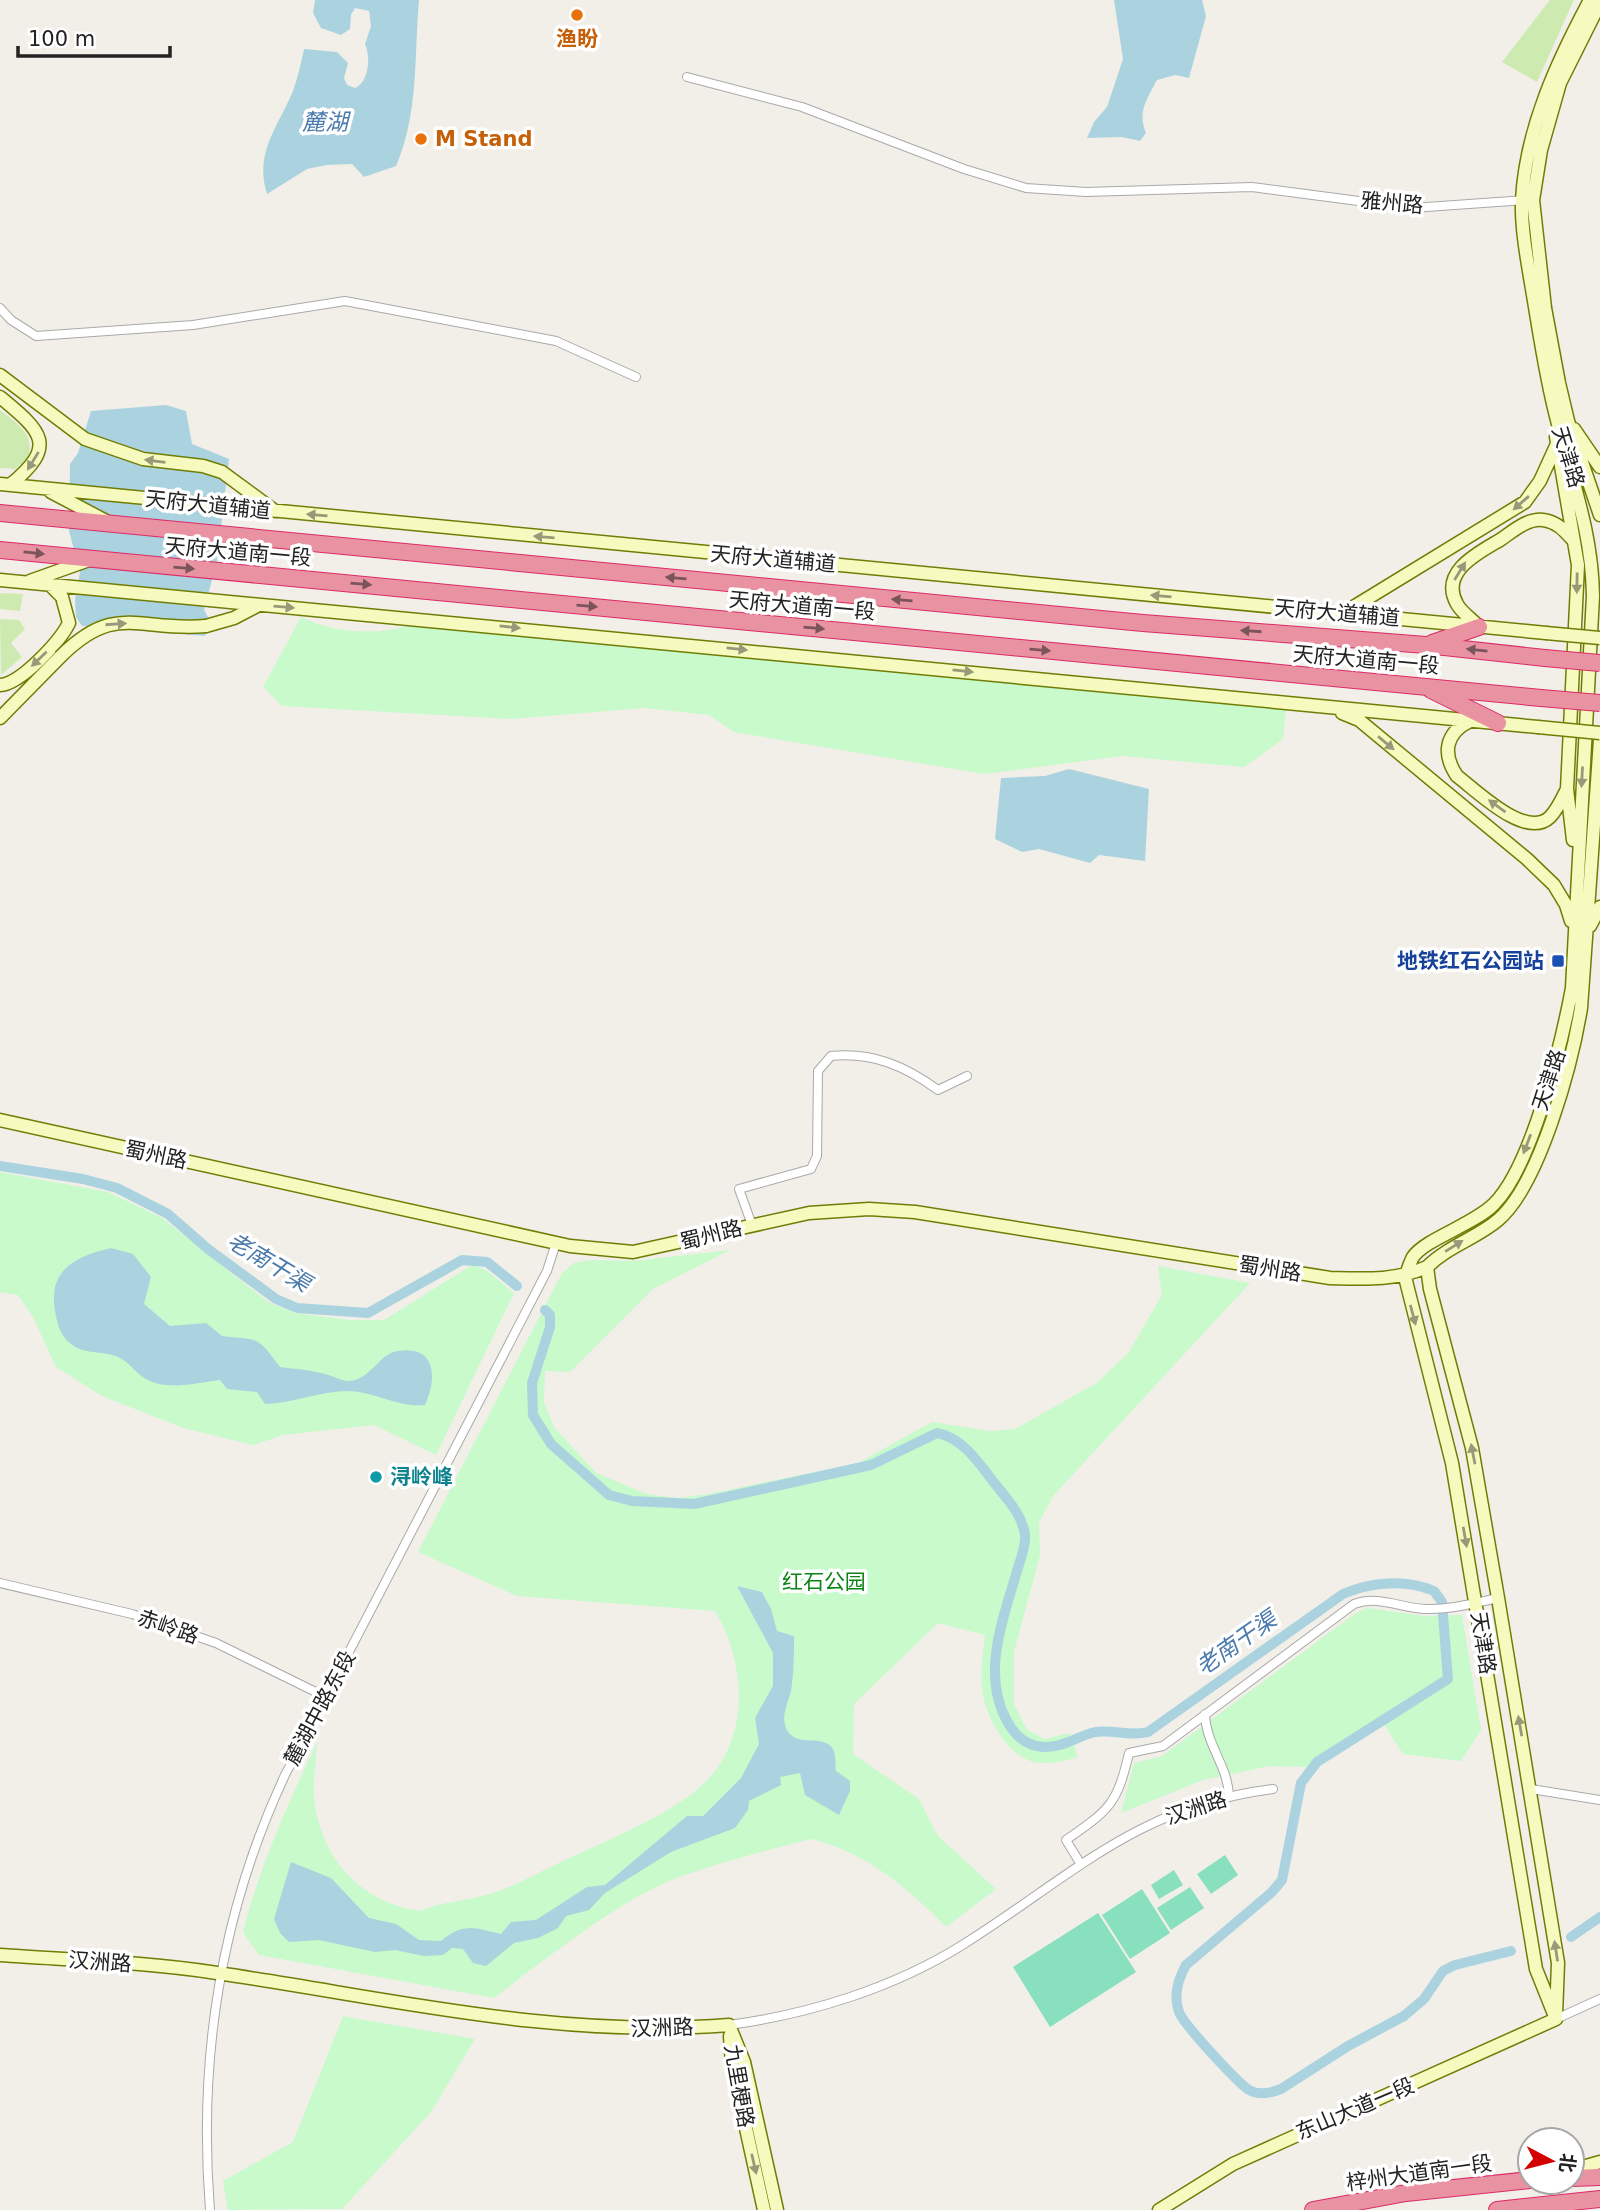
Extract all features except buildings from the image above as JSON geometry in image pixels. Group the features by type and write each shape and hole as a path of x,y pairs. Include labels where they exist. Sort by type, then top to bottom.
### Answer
{"highway":[{"name":"天府大道南一段","path":"0,513 1143,623 1426,645 1600,663"},
{"name":"天府大道南一段","path":"0,550 67,562 92,559 1600,703"},
{"path":"1426,645 1479,627"},
{"path":"1422,686 1498,723"},
{"name":"梓州大道南一段","path":"1314,2210 1406,2193 1516,2181"},
{"path":"1497,2210 1600,2199"}],"street":[{"name":"天津路","path":"1556,2019 1558,1963 1531,1789 1472,1448 1430,1289 1427,1267 1443,1252 1495,1222 1508,1210 1533,1163 1556,1108 1575,1044 1581,932 1576,869 1593,596 1592,559 1554,382 1528,200 1536,122 1557,62 1590,0"},
{"name":"天津路","path":"1528,200 1560,83 1600,3"},
{"name":"雅州路","path":"687,77 802,107 964,169 1026,188 1086,192 1252,187 1412,208 1528,200"},
{"path":"0,308 11,320 36,336 193,325 345,300 556,341 636,377"},
{"path":"0,374 85,439 116,452 222,472 276,511"},
{"path":"0,397 34,425 41,447 37,459 5,484"},
{"name":"天津路","path":"1562,420 1600,515"},
{"path":"1342,614 1525,502 1540,481 1556,445 1562,420"},
{"path":"1562,420 1600,467"},
{"path":"1556,445 1576,543 1577,592 1567,789 1576,869"},
{"path":"5,484 43,488 64,495 109,523"},
{"name":"天府大道辅道","path":"64,495 226,506 1600,638"},
{"path":"1479,627 1457,604 1453,591 1455,576 1464,562 1527,523 1540,520 1557,523 1576,543"},
{"path":"27,582 67,562"},
{"path":"0,580 1600,733"},
{"path":"0,685 19,678 63,636 69,623 68,610 62,597 50,585"},
{"path":"0,718 77,640 105,624 206,626 234,618 259,605"},
{"path":"1329,707 1359,720 1527,859 1554,885 1581,932"},
{"path":"1470,721 1458,727 1448,742 1445,754 1450,766 1457,776 1517,820 1539,824 1549,818 1567,789"},
{"name":"天津路","path":"1556,2019 1536,1969 1452,1463 1405,1277 1415,1255 1479,1218 1497,1202 1519,1165 1563,1038 1581,932 1595,907 1600,740"},
{"path":"1595,907 1600,860"},
{"path":"752,1225 739,1189 811,1168 817,1156 818,1071 831,1056 857,1054 908,1068 938,1090 967,1076"},
{"name":"蜀州路","path":"0,1120 556,1243 633,1252 830,1210 887,1209 1330,1278 1380,1280 1405,1277 1427,1267"},
{"name":"麓湖中路东段","path":"210,2210 206,2157 207,2068 220,1973 260,1834 285,1775 547,1270 556,1243"},
{"name":"赤岭路","path":"0,1583 132,1614 204,1639 326,1697"},
{"path":"1080,1863 1066,1840 1108,1809 1118,1795 1129,1753 1163,1746 1354,1605 1367,1600 1380,1600 1448,1608 1498,1598"},
{"path":"1205,1714 1208,1740 1226,1775 1229,1796"},
{"name":"汉洲路","path":"0,1955 220,1973 523,2021 635,2030 729,2025 828,2004 921,1967 963,1945 1122,1836 1160,1818 1229,1796 1273,1789"},
{"path":"1531,1789 1600,1800"},
{"path":"1556,2019 1600,1999"},
{"name":"东山大道一段","path":"1159,2210 1233,2164 1556,2019"},
{"name":"九里梗路","path":"729,2025 732,2065 764,2210"},
{"name":"九里梗路","path":"729,2025 744,2062 777,2210"}],"green space":[{"path":"1550,0 1574,0 1537,82 1502,62"},
{"path":"0,410 23,430 29,443 28,459 15,469 0,468"},
{"path":"0,593 23,594 20,611 0,609"},
{"path":"301,617 327,627 355,631 383,631 411,625 1286,708 1283,739 1244,767 1122,756 985,774 734,732 709,715 644,708 511,719 282,706 263,687"},
{"path":"0,619 19,620 25,629 11,643 22,657 1,675"},
{"path":"0,1172 108,1192 162,1218 268,1302 295,1313 350,1320 384,1320 472,1265 486,1270 514,1293 436,1455 374,1425 283,1435 253,1445 183,1428 102,1396 56,1367 33,1317 18,1295 0,1292"},
{"name":"红石公园","path":"730,1250 653,1289 570,1372 545,1371 544,1402 554,1427 596,1473 647,1494 678,1498 858,1463 932,1422 990,1431 1015,1429 1098,1382 1129,1352 1162,1295 1158,1266 1250,1283 1054,1495 1039,1522 1040,1555 1014,1652 1014,1704 1027,1730 1045,1739 1070,1733 1078,1757 1040,1763 1015,1752 999,1734 984,1701 981,1676 985,1635 938,1623 854,1704 853,1754 919,1799 938,1836 996,1889 946,1927 884,1873 849,1852 811,1839 714,1865 659,1886 585,1930 494,1998 259,1955 243,1932 266,1859 317,1742 314,1797 318,1819 334,1857 361,1887 398,1906 420,1911 508,1887 647,1822 699,1788 724,1757 733,1737 739,1694 732,1651 715,1611 517,1596 418,1552 562,1273 574,1263 590,1260 633,1261"},
{"path":"1367,1608 1425,1616 1462,1615 1481,1730 1461,1761 1403,1754 1380,1718 1306,1767 1270,1766 1203,1780 1121,1813 1134,1763 1162,1756 1356,1613"},
{"path":"1225,1855 1238,1875 1211,1894 1197,1874"},
{"path":"1174,1870 1183,1885 1159,1899 1151,1885"},
{"path":"1190,1887 1204,1908 1171,1930 1157,1908"},
{"path":"1142,1889 1170,1933 1130,1959 1102,1915"},
{"path":"1098,1913 1136,1972 1050,2027 1013,1967"},
{"path":"343,2016 475,2039 431,2112 342,2209 228,2210 223,2181 293,2142"}],"water":[{"name":"麓湖","path":"315,0 419,0 409,126 396,166 364,177 352,164 307,169 267,194 263,166 269,141 293,91 304,49 337,52 348,63 344,78 347,85 355,88 360,85 368,69 365,44 371,26 369,11 355,8 351,15 350,29 341,35 321,28 313,13"},
{"path":"1114,0 1202,0 1206,16 1189,78 1175,75 1157,80 1144,106 1143,125 1146,133 1140,141 1122,137 1087,138 1094,122 1107,107 1123,59"},
{"path":"166,405 186,411 192,444 229,459 217,561 204,610 208,617 205,636 82,626 76,617 75,600 80,572 69,531 70,464 78,453 91,411"},
{"path":"1069,769 1149,789 1145,861 1099,855 1090,863 1039,849 1022,852 995,839 1001,778 1045,776"},
{"path":"111,1248 133,1254 151,1277 144,1304 170,1326 206,1323 222,1336 257,1341 280,1367 316,1372 349,1381 363,1376 391,1353 420,1353 431,1366 432,1375 425,1405 405,1404 346,1391 265,1404 257,1392 227,1389 220,1380 182,1385 154,1383 120,1358 76,1347 65,1338 59,1328 54,1301 55,1288 59,1277 74,1262"},
{"path":"737,1586 762,1592 771,1609 777,1631 794,1636 793,1677 785,1714 786,1728 795,1738 823,1742 833,1749 836,1771 850,1781 850,1791 839,1815 805,1795 800,1773 780,1777 781,1785 749,1801 748,1810 735,1828 671,1852 605,1893 589,1910 566,1916 558,1928 538,1938 514,1943 486,1966 473,1963 463,1949 452,1948 443,1955 424,1956 395,1950 375,1952 319,1940 289,1942 280,1933 274,1919 291,1862 331,1878 369,1918 396,1924 419,1940 441,1941 463,1929 501,1934 511,1922 536,1920 587,1887 605,1885 687,1816 703,1816 741,1778 759,1744 755,1718 773,1686 773,1653"}],"waterway":[{"name":"老南干渠","path":"0,1166 83,1179 117,1188 168,1214 208,1249 276,1299 297,1308 368,1313 462,1260 487,1262 517,1286"},
{"name":"老南干渠","path":"545,1310 550,1315 550,1327 532,1383 533,1415 551,1444 609,1495 632,1501 694,1504 871,1465 937,1433 953,1439 967,1450 1011,1504 1025,1535 1024,1549 1001,1627 995,1666 999,1703 1007,1721 1017,1736 1032,1745 1057,1746 1095,1732 1148,1732 1343,1594 1388,1584 1411,1585 1434,1591 1442,1602 1448,1679 1317,1762 1301,1783 1282,1880 1272,1892 1186,1965 1181,1976 1176,1999 1183,2019 1211,2053 1249,2090 1265,2093 1281,2089 1348,2046 1404,2016 1424,1999 1443,1971 1455,1965 1511,1951"},
{"name":"老南干渠","path":"1571,1937 1600,1917"}],"place":[{"name":"渔盼","path":"577,15"},
{"name":"M Stand","path":"421,139"},
{"name":"地铁红石公园站","path":"1558,961"},
{"name":"浔岭峰","path":"376,1477"}]}
